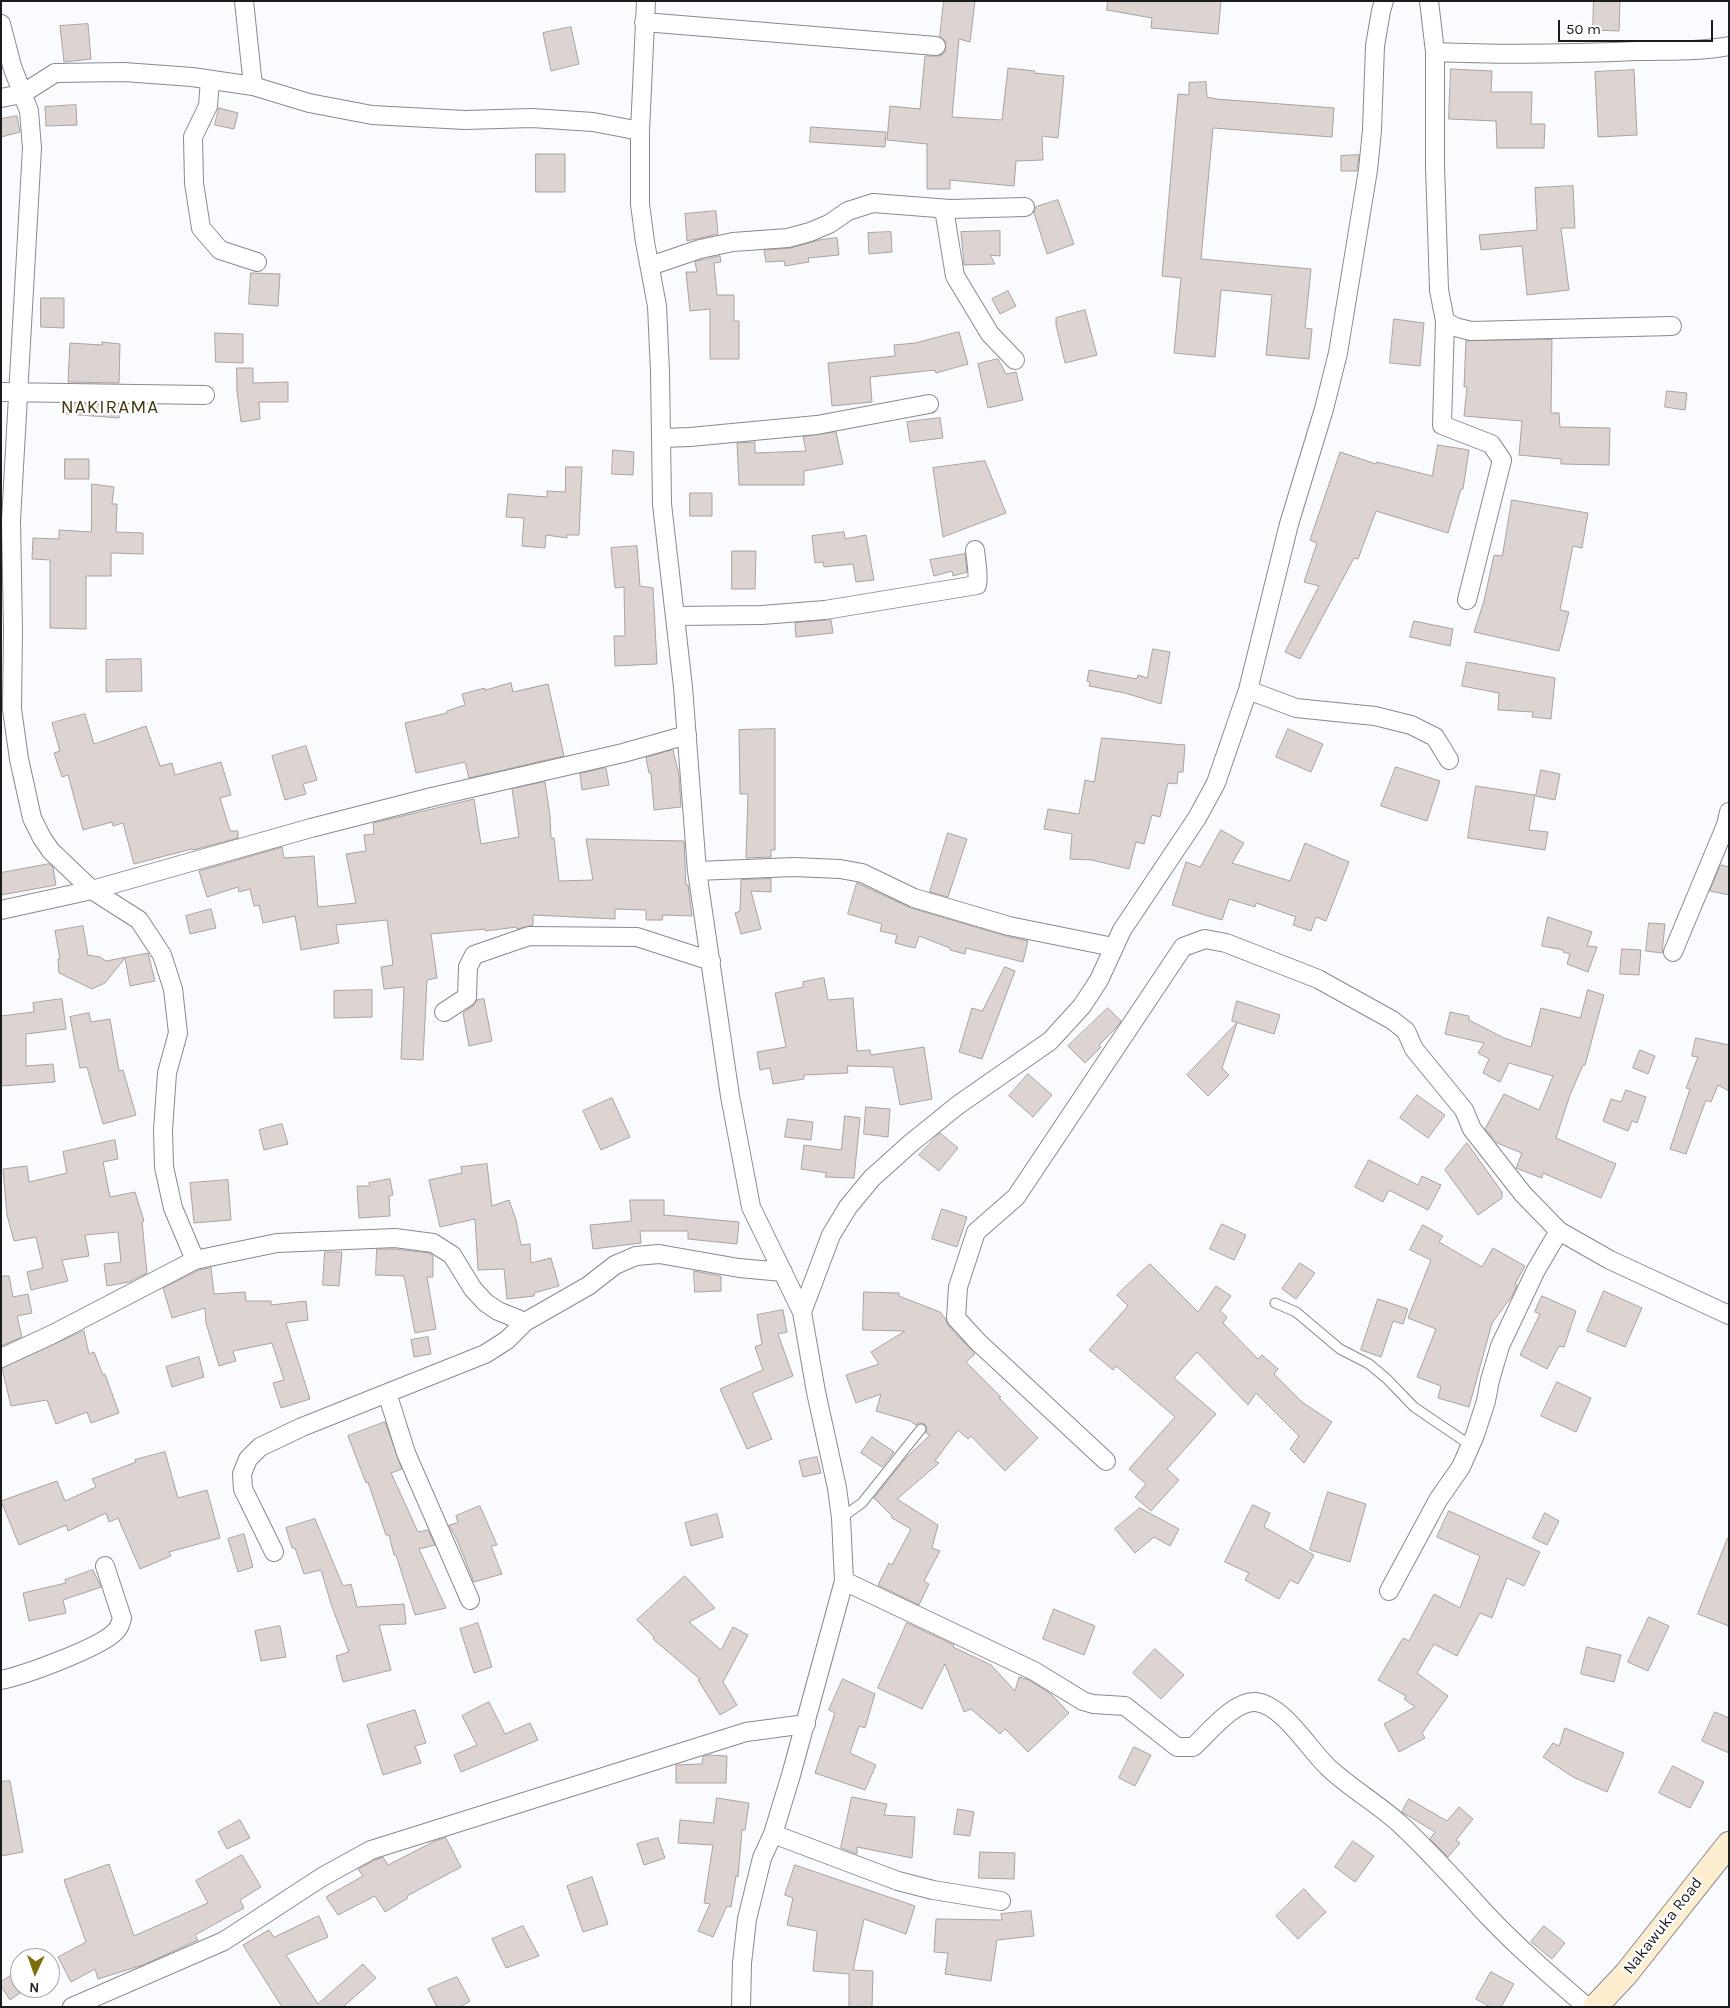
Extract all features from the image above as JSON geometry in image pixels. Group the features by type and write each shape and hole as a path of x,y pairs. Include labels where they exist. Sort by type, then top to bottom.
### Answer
{"main road":[{"name":"Nakawuka Road","path":"1595,2007 1626,1974 1728,1847"}],"street":[{"path":"244,1 253,86"},
{"path":"646,1 640,131 640,204 644,242 657,306 662,504 676,616 697,871 730,1096 751,1207 802,1312 816,1392 837,1488 841,1518 844,1581 806,1724 773,1834 762,1858 747,1919 742,1963 741,2007"},
{"path":"802,1312 831,1235 848,1207 872,1178 958,1105 1050,1041 1082,1006 1099,980 1113,947 1197,818 1216,782 1248,690 1289,524 1324,409 1338,353 1368,170 1372,130 1375,46 1384,1"},
{"path":"1429,1 1435,52 1439,290 1445,321 1442,425 1491,444 1502,460 1467,600"},
{"path":"644,22 936,46"},
{"path":"1,24 12,66 29,111 32,148 9,392 13,631 7,709 32,818 42,838 51,851 92,890 139,920 162,955 173,989 178,1033 167,1073 163,1130 164,1168 173,1208 195,1260"},
{"path":"1435,52 1507,55 1566,54 1686,50 1729,46"},
{"path":"1,98 22,94 55,73 124,72 253,86 309,104 372,115 466,120 532,118 593,122 640,131"},
{"path":"210,80 208,106 193,137 194,183 201,228 220,250 257,262"},
{"path":"650,266 700,249 733,242 788,238 810,232 829,224 848,211 873,203 944,209 1025,207"},
{"path":"944,209 955,276 990,334 1015,360"},
{"path":"1445,321 1454,327 1470,331 1672,326"},
{"path":"9,392 205,395"},
{"path":"661,438 817,425 929,404"},
{"path":"676,616 762,616 825,610 977,585 979,574 976,570 975,550"},
{"path":"1248,690 1296,708 1375,716 1411,725 1435,737 1449,760"},
{"path":"1,910 92,890 311,828 432,797 623,753 687,735"},
{"path":"1673,952 1726,825 1729,812"},
{"path":"697,871 794,867 840,869 862,873 914,898 1009,926 1113,947"},
{"path":"444,1012 467,997 468,967 474,955 529,936 637,937 711,961"},
{"path":"1106,1461 978,1342 956,1318 958,1287 976,1232 1016,1197 1184,947 1205,939 1226,943 1318,979 1392,1020 1406,1031 1414,1049 1464,1110 1472,1129 1500,1165 1523,1194 1559,1231 1610,1260 1729,1315"},
{"path":"1389,1591 1409,1550 1438,1500 1461,1467 1486,1401 1500,1346 1536,1270 1559,1231"},
{"path":"1,1358 53,1334 195,1260 278,1243 395,1238 433,1243 452,1255 473,1289 486,1303 498,1311 525,1322"},
{"path":"274,1552 243,1489 242,1474 248,1459 260,1447 302,1427 485,1354 507,1340 525,1322 588,1286 615,1265 636,1256 659,1254 739,1268 783,1272"},
{"path":"387,1393 406,1453 470,1600"},
{"path":"1,1680 17,1677 95,1645 115,1632 122,1618 105,1566"},
{"path":"844,1581 1034,1671 1083,1701 1092,1704 1125,1706 1177,1747 1193,1747 1219,1720 1238,1707 1251,1702 1267,1704 1304,1738 1328,1768 1398,1822 1443,1866 1507,1934 1548,1974 1586,2007"},
{"path":"72,2007 224,1941 322,1877 371,1850 746,1732 806,1724"},
{"path":"773,1834 898,1880 933,1890 1001,1901"}],"lane":[{"path":"1275,1303 1296,1312 1340,1349 1368,1364 1387,1379 1414,1407 1470,1445"},
{"path":"841,1518 862,1503 921,1429"}],"building":[{"path":"944,1 975,1 970,42 959,39 952,117 1002,120 1008,68 1064,76 1058,138 1042,136 1043,160 1016,161 1014,186 950,180 950,189 927,189 927,144 887,140 890,106 920,109 925,56 940,56 945,52 946,42 940,37"},
{"path":"1108,1 1221,1 1218,34 1151,28 1152,18 1107,10"},
{"path":"1594,1 1620,1 1619,31 1593,30"},
{"path":"88,24 91,59 64,62 60,26"},
{"path":"571,27 579,64 551,71 543,33"},
{"path":"1451,69 1492,71 1491,92 1532,92 1531,124 1545,124 1544,148 1497,148 1496,121 1449,119"},
{"path":"1634,70 1637,135 1598,137 1595,72"},
{"path":"1206,82 1207,97 1216,99 1334,108 1332,137 1213,128 1201,259 1311,269 1305,328 1312,329 1309,359 1266,355 1272,295 1221,290 1215,357 1174,353 1181,278 1162,276 1178,94 1189,95 1189,83"},
{"path":"76,105 77,125 46,126 45,107"},
{"path":"219,108 238,113 234,129 215,125"},
{"path":"17,116 20,132 1,137 1,119"},
{"path":"811,127 886,132 885,147 810,142"},
{"path":"536,154 565,154 565,192 536,192"},
{"path":"1359,155 1357,171 1341,171 1341,156"},
{"path":"1573,186 1575,228 1561,228 1569,290 1527,295 1522,246 1481,250 1479,235 1537,230 1535,188"},
{"path":"1058,200 1074,244 1047,254 1034,213 1036,207"},
{"path":"716,211 718,234 687,241 685,214"},
{"path":"1000,231 1000,256 990,255 995,264 964,265 961,232"},
{"path":"891,232 892,252 869,254 868,233"},
{"path":"837,238 839,255 808,258 809,262 785,266 784,261 766,262 764,250 791,248 819,240"},
{"path":"720,256 721,262 714,263 717,295 734,295 734,321 739,321 739,359 710,359 710,309 690,311 686,272 697,272 695,262"},
{"path":"251,273 280,274 278,306 249,304"},
{"path":"1008,291 1016,306 1000,314 992,299"},
{"path":"41,298 64,298 64,328 41,327"},
{"path":"1085,310 1097,355 1065,363 1056,318"},
{"path":"1394,319 1424,323 1420,366 1390,363"},
{"path":"959,332 968,364 936,373 935,370 870,377 872,402 832,406 828,363 895,356 894,345 915,343"},
{"path":"215,333 243,334 243,363 216,362"},
{"path":"1552,340 1551,413 1559,413 1560,427 1610,428 1609,465 1561,464 1561,459 1519,455 1522,421 1464,416 1467,387 1464,387 1466,341"},
{"path":"102,342 120,344 119,383 68,382 70,343 102,345"},
{"path":"998,359 1006,374 1016,372 1023,400 988,408 978,364"},
{"path":"237,368 253,368 253,383 288,382 288,402 259,402 260,419 241,422 237,391"},
{"path":"1667,391 1687,393 1685,410 1665,407"},
{"path":"67,404 119,404 119,418 67,414"},
{"path":"940,418 943,438 910,442 907,422"},
{"path":"836,432 843,464 804,471 804,485 739,485 737,443 755,442 755,453 806,451 803,437"},
{"path":"1438,445 1469,450 1463,489 1461,489 1448,533 1376,511 1358,559 1354,558 1300,659 1285,652 1319,586 1304,582 1317,543 1310,540 1340,452 1376,464 1377,462 1432,476"},
{"path":"613,450 634,452 633,475 612,474"},
{"path":"65,459 89,459 89,479 65,479"},
{"path":"985,461 1006,513 943,537 933,468"},
{"path":"566,467 582,467 579,535 567,535 567,538 546,535 545,548 522,546 524,518 506,517 508,494 547,497 547,491 565,492"},
{"path":"92,484 114,487 112,504 117,504 116,532 143,533 143,554 111,553 111,576 86,576 86,629 50,628 50,560 32,559 33,538 59,539 59,530 91,532"},
{"path":"690,493 712,493 712,516 690,516"},
{"path":"1512,500 1588,513 1582,548 1573,546 1560,610 1569,612 1559,651 1474,632 1484,601 1494,555 1502,556"},
{"path":"844,532 845,539 866,535 874,580 856,582 853,564 824,567 823,562 815,563 812,536"},
{"path":"637,546 640,586 653,588 657,664 615,666 614,636 625,636 624,587 615,588 611,548"},
{"path":"732,551 756,551 755,589 732,589"},
{"path":"965,554 967,572 953,576 952,571 934,576 930,560"},
{"path":"831,620 833,633 796,637 795,623"},
{"path":"1414,621 1453,629 1450,646 1410,637"},
{"path":"1153,649 1170,652 1161,704 1125,693 1089,686 1090,682 1087,681 1089,670 1137,679 1138,675 1147,678"},
{"path":"141,659 142,691 106,692 106,660"},
{"path":"1467,662 1555,678 1551,719 1532,717 1533,712 1498,710 1499,693 1462,686"},
{"path":"511,683 513,692 548,684 564,756 469,778 465,762 416,773 405,723 447,713 447,711 465,705 462,694"},
{"path":"85,714 94,744 146,726 160,766 172,763 175,775 221,762 231,795 220,798 230,831 238,831 238,838 134,864 123,823 113,826 112,822 83,830 68,775 62,777 54,753 60,751 52,723"},
{"path":"775,729 775,850 771,850 771,857 746,858 748,794 740,794 739,730"},
{"path":"1288,729 1323,744 1311,772 1276,757"},
{"path":"1102,738 1185,745 1183,772 1178,772 1177,784 1168,783 1160,817 1152,815 1144,844 1136,842 1129,869 1092,860 1070,859 1072,834 1044,829 1048,809 1079,814 1085,780 1094,782"},
{"path":"306,746 317,780 303,784 306,794 285,800 272,756"},
{"path":"673,750 679,775 681,807 654,810 651,773 649,773 646,758"},
{"path":"1396,767 1440,781 1427,821 1381,806"},
{"path":"606,768 609,785 582,790 580,774"},
{"path":"1541,770 1560,774 1555,800 1536,796"},
{"path":"545,782 551,838 554,838 559,881 593,880 586,839 684,841 686,885 688,885 692,916 663,915 662,920 646,920 646,910 615,909 615,919 533,915 533,925 517,929 517,927 431,934 437,978 427,980 423,1060 401,1059 404,987 384,989 381,967 393,965 387,920 336,925 339,943 301,950 295,916 263,923 259,905 254,906 250,889 239,892 238,887 207,897 199,871 282,847 284,858 314,856 318,907 356,903 346,854 366,851 364,835 374,834 373,823 474,799 481,844 519,837 512,789"},
{"path":"1476,786 1535,795 1529,830 1548,832 1545,850 1468,838"},
{"path":"1221,830 1244,843 1232,863 1290,881 1305,843 1349,862 1326,921 1316,917 1311,931 1293,925 1296,917 1256,903 1255,907 1229,899 1222,920 1172,905 1186,862 1200,867"},
{"path":"948,833 967,839 948,897 930,892"},
{"path":"49,864 53,867 56,885 1,895 1,873"},
{"path":"1721,865 1729,867 1729,895 1710,891"},
{"path":"771,879 771,892 751,891 761,929 741,934 735,913 740,911 741,880"},
{"path":"857,883 911,908 1028,941 1023,962 966,948 965,954 950,950 950,948 919,936 915,948 895,943 897,935 880,931 882,924 848,914"},
{"path":"211,909 216,928 190,934 186,916"},
{"path":"1548,917 1592,932 1587,946 1597,947 1588,972 1567,964 1570,954 1563,952 1564,950 1542,946"},
{"path":"1649,923 1665,924 1662,953 1646,951"},
{"path":"83,926 88,955 100,957 106,961 148,953 155,981 130,986 125,958 105,983 92,989 59,973 58,959 60,959 55,931"},
{"path":"1622,949 1641,950 1639,975 1620,974"},
{"path":"1005,967 1015,971 982,1059 959,1052 972,1008 982,1011"},
{"path":"824,978 828,1000 853,998 857,1051 870,1050 871,1055 924,1047 932,1099 900,1105 893,1067 847,1066 848,1073 804,1075 804,1079 773,1084 770,1068 760,1070 757,1052 786,1047 775,993 803,987 803,982"},
{"path":"372,990 372,1017 334,1018 334,991"},
{"path":"1588,990 1604,995 1585,1065 1583,1065 1570,1095 1556,1138 1616,1164 1601,1198 1543,1173 1542,1178 1516,1168 1522,1153 1497,1143 1485,1129 1504,1094 1539,1110 1553,1076 1509,1063 1500,1082 1483,1073 1489,1059 1478,1053 1484,1043 1445,1034 1450,1012 1469,1016 1469,1020 1504,1038 1531,1047 1541,1008 1580,1018"},
{"path":"62,999 66,1029 26,1034 26,1066 53,1064 55,1082 1,1086 1,1016 34,1012 33,1003"},
{"path":"484,999 492,1041 469,1046 463,1013 473,1006 477,1000"},
{"path":"1237,1001 1280,1015 1274,1034 1232,1021"},
{"path":"1108,1008 1121,1021 1099,1045 1101,1047 1085,1063 1068,1046"},
{"path":"89,1013 91,1022 110,1019 119,1071 123,1070 136,1115 103,1124 87,1067 80,1068 70,1017"},
{"path":"1237,1023 1222,1068 1229,1075 1208,1096 1187,1075"},
{"path":"1696,1038 1729,1045 1729,1091 1718,1085 1711,1102 1706,1100 1686,1154 1670,1149 1690,1089 1686,1088 1698,1057 1692,1056"},
{"path":"1640,1050 1655,1056 1648,1074 1633,1068"},
{"path":"1028,1074 1052,1095 1033,1117 1009,1096"},
{"path":"1626,1090 1646,1097 1637,1123 1632,1121 1628,1131 1603,1121 1611,1099 1621,1102"},
{"path":"1417,1095 1445,1115 1428,1138 1400,1118"},
{"path":"612,1098 630,1137 601,1150 583,1111"},
{"path":"866,1107 890,1109 888,1137 864,1134"},
{"path":"845,1116 860,1118 854,1178 825,1177 827,1173 801,1169 804,1145 841,1150"},
{"path":"788,1119 813,1122 811,1140 785,1137"},
{"path":"282,1124 288,1144 264,1150 259,1130"},
{"path":"940,1133 958,1148 939,1171 919,1155"},
{"path":"115,1140 118,1159 103,1162 110,1197 135,1192 144,1221 142,1222 147,1273 129,1282 107,1286 104,1264 121,1262 118,1232 85,1235 89,1256 62,1260 68,1281 31,1290 27,1272 43,1268 36,1237 14,1241 7,1215 3,1169 27,1166 29,1182 67,1173 63,1152"},
{"path":"1467,1143 1502,1192 1502,1198 1478,1215 1445,1170"},
{"path":"1369,1160 1418,1185 1422,1176 1441,1185 1428,1210 1389,1190 1383,1202 1355,1187"},
{"path":"487,1164 492,1206 509,1200 516,1220 521,1245 530,1244 531,1263 551,1258 559,1286 534,1293 534,1296 507,1299 504,1269 478,1270 475,1219 440,1227 429,1180 462,1173 461,1167"},
{"path":"390,1179 393,1195 389,1196 390,1216 359,1218 357,1186 370,1186 369,1183"},
{"path":"228,1180 231,1220 194,1223 190,1183"},
{"path":"630,1200 664,1200 664,1215 739,1222 737,1244 688,1239 688,1231 640,1231 641,1243 593,1249 590,1225 631,1221"},
{"path":"942,1209 967,1217 957,1247 932,1239"},
{"path":"1222,1224 1246,1235 1234,1260 1210,1249"},
{"path":"1423,1225 1443,1236 1439,1242 1482,1267 1493,1248 1525,1266 1515,1284 1517,1285 1512,1296 1492,1323 1469,1407 1438,1398 1441,1386 1417,1377 1436,1329 1408,1318 1431,1260 1410,1250"},
{"path":"377,1249 429,1253 433,1256 433,1277 427,1277 436,1329 415,1333 404,1276 376,1275"},
{"path":"325,1252 342,1252 339,1286 323,1285"},
{"path":"1300,1263 1315,1273 1296,1299 1282,1289"},
{"path":"1150,1264 1198,1312 1216,1286 1231,1296 1220,1311 1227,1317 1223,1323 1258,1359 1262,1355 1278,1369 1274,1374 1302,1402 1332,1422 1304,1463 1290,1449 1299,1436 1256,1393 1248,1405 1197,1352 1174,1378 1216,1414 1167,1469 1179,1480 1151,1511 1135,1497 1146,1484 1129,1469 1175,1417 1116,1366 1113,1370 1089,1350 1128,1306 1117,1295"},
{"path":"211,1268 214,1294 245,1292 246,1301 271,1301 271,1305 306,1301 308,1320 286,1323 310,1399 281,1408 273,1383 284,1380 272,1343 233,1351 236,1361 219,1366 206,1323 205,1308 172,1318 163,1288 199,1270"},
{"path":"694,1271 721,1276 721,1291 695,1292"},
{"path":"1,1276 9,1276 13,1297 28,1294 32,1313 17,1316 22,1337 1,1346"},
{"path":"1604,1291 1642,1308 1625,1347 1587,1331"},
{"path":"864,1292 899,1293 899,1296 940,1312 948,1325 975,1354 966,1362 1038,1438 1005,1471 971,1436 968,1439 958,1430 935,1461 939,1463 897,1499 938,1525 932,1548 940,1551 924,1581 929,1584 919,1605 878,1585 889,1563 892,1565 911,1529 892,1518 874,1498 905,1459 930,1435 926,1433 927,1427 924,1424 919,1423 916,1425 910,1421 876,1411 881,1394 856,1403 846,1375 879,1364 871,1352 905,1331 863,1330"},
{"path":"1542,1296 1576,1311 1564,1347 1559,1346 1547,1369 1520,1355 1540,1314 1535,1312"},
{"path":"1378,1299 1408,1309 1403,1324 1393,1321 1381,1357 1361,1350"},
{"path":"783,1310 787,1332 778,1334 793,1376 752,1393 772,1439 747,1449 720,1389 763,1370 755,1347 762,1344 757,1315"},
{"path":"84,1331 89,1354 94,1352 103,1375 105,1374 119,1413 91,1423 87,1412 56,1424 47,1400 11,1406 2,1368"},
{"path":"428,1337 431,1354 414,1357 411,1340"},
{"path":"199,1357 204,1377 172,1387 166,1367"},
{"path":"1557,1382 1591,1398 1576,1432 1541,1416"},
{"path":"385,1422 402,1469 391,1473 418,1532 428,1530 435,1545 419,1549 446,1608 415,1615 389,1535 386,1535 368,1482 366,1483 348,1436"},
{"path":"872,1437 894,1452 882,1467 861,1453"},
{"path":"165,1452 178,1498 207,1490 220,1538 169,1552 171,1556 140,1569 118,1518 109,1522 106,1513 68,1531 66,1525 19,1545 1,1501 57,1481 65,1501 96,1487 92,1479 136,1462 135,1460"},
{"path":"817,1457 821,1473 803,1477 799,1461"},
{"path":"1328,1492 1366,1504 1350,1562 1310,1550"},
{"path":"1253,1505 1270,1513 1264,1527 1314,1555 1298,1584 1290,1580 1279,1599 1245,1580 1249,1573 1225,1562"},
{"path":"480,1506 497,1545 491,1546 502,1574 474,1582 449,1525 458,1523 456,1516"},
{"path":"1140,1508 1179,1529 1170,1546 1154,1537 1135,1553 1115,1529"},
{"path":"1449,1511 1540,1552 1524,1586 1507,1578 1492,1618 1480,1613 1457,1656 1434,1644 1417,1673 1448,1696 1422,1733 1425,1738 1399,1752 1384,1724 1415,1707 1404,1699 1406,1696 1378,1680 1403,1638 1409,1641 1434,1594 1460,1608 1480,1556 1437,1537"},
{"path":"1545,1513 1559,1521 1547,1545 1533,1538"},
{"path":"717,1514 723,1537 691,1546 685,1523"},
{"path":"315,1519 343,1586 351,1584 357,1607 404,1604 406,1624 379,1625 391,1670 343,1682 336,1656 349,1652 332,1607 321,1570 304,1574 295,1548 292,1548 286,1528"},
{"path":"244,1534 253,1567 238,1572 228,1539"},
{"path":"1729,1538 1729,1626 1698,1614"},
{"path":"93,1570 101,1587 63,1600 66,1613 29,1621 23,1593 66,1583 65,1580"},
{"path":"685,1576 715,1608 689,1622 721,1650 733,1627 748,1635 723,1682 737,1705 720,1715 698,1680 700,1679 653,1639 654,1637 637,1620"},
{"path":"1054,1609 1095,1626 1084,1655 1043,1639"},
{"path":"1649,1617 1669,1626 1648,1671 1628,1662"},
{"path":"478,1623 492,1667 474,1673 460,1629"},
{"path":"907,1623 991,1665 1015,1691 1019,1677 1029,1680 1051,1694 1069,1713 1028,1752 1005,1729 1000,1734 971,1709 964,1712 945,1664 922,1709 878,1688"},
{"path":"280,1626 286,1657 261,1661 255,1631"},
{"path":"1587,1647 1621,1655 1614,1682 1581,1674"},
{"path":"1155,1649 1184,1675 1161,1699 1133,1673"},
{"path":"843,1679 875,1694 865,1728 859,1726 850,1753 876,1765 865,1790 815,1773 835,1713 829,1710"},
{"path":"489,1702 505,1734 530,1723 538,1740 461,1772 454,1755 477,1745 462,1716"},
{"path":"415,1710 426,1743 415,1746 421,1763 383,1775 367,1725"},
{"path":"1715,1712 1729,1718 1729,1753 1702,1741"},
{"path":"1565,1728 1624,1753 1607,1792 1573,1777 1543,1757 1553,1743 1559,1746"},
{"path":"1134,1747 1151,1755 1135,1786 1119,1778"},
{"path":"709,1755 727,1756 726,1783 676,1783 676,1765 702,1764 703,1757"},
{"path":"1673,1766 1704,1782 1690,1808 1659,1793"},
{"path":"10,1781 23,1852 1,1856 1,1782"},
{"path":"852,1797 887,1804 884,1815 915,1817 912,1858 857,1847 857,1854 841,1848"},
{"path":"717,1798 749,1803 745,1830 742,1830 738,1877 736,1876 731,1907 727,1906 713,1937 698,1931 710,1904 704,1903 713,1845 678,1843 680,1820 713,1823"},
{"path":"1409,1799 1447,1821 1459,1807 1473,1819 1456,1840 1460,1843 1448,1857 1430,1839 1435,1832 1402,1812"},
{"path":"958,1809 974,1812 970,1836 954,1834"},
{"path":"240,1820 250,1838 227,1849 218,1832"},
{"path":"446,1838 461,1867 407,1896 408,1898 385,1912 375,1896 338,1915 326,1897 363,1876 358,1869 375,1860 383,1857 388,1865 435,1841"},
{"path":"658,1838 665,1858 644,1865 637,1844"},
{"path":"1353,1841 1374,1856 1355,1882 1335,1867"},
{"path":"980,1852 1015,1853 1014,1879 979,1878"},
{"path":"242,1855 261,1887 240,1900 244,1908 195,1935 198,1940 143,1965 98,1979 95,1969 71,1982 60,1961 60,1956 86,1942 64,1880 109,1864 134,1936 208,1903 196,1881"},
{"path":"795,1865 915,1906 906,1934 864,1919 853,1970 873,1971 872,2007 849,2007 849,1974 813,1971 817,1931 787,1925 793,1898 785,1895"},
{"path":"592,1877 608,1924 583,1932 567,1886"},
{"path":"1304,1889 1326,1912 1298,1939 1276,1916"},
{"path":"1031,1911 1034,1936 997,1940 991,1981 945,1974 948,1953 934,1952 936,1919 1002,1920 1001,1914"},
{"path":"319,1916 328,1937 286,1955 318,2004 363,1964 376,1978 343,2007 282,2007 243,1945 269,1930 274,1937"},
{"path":"523,1926 539,1956 506,1968 492,1939"},
{"path":"1544,1926 1565,1943 1552,1959 1531,1942"},
{"path":"1491,1972 1514,1984 1501,2007 1490,2007 1476,1999"},
{"path":"10,1976 10,1998 13,1998 10,2000 1,1986 1,1982"},
{"path":"457,1977 470,2001 460,2007 437,2007 428,1989"}],"district":[{"name":"NAKIRAMA","path":"110,408"}]}
